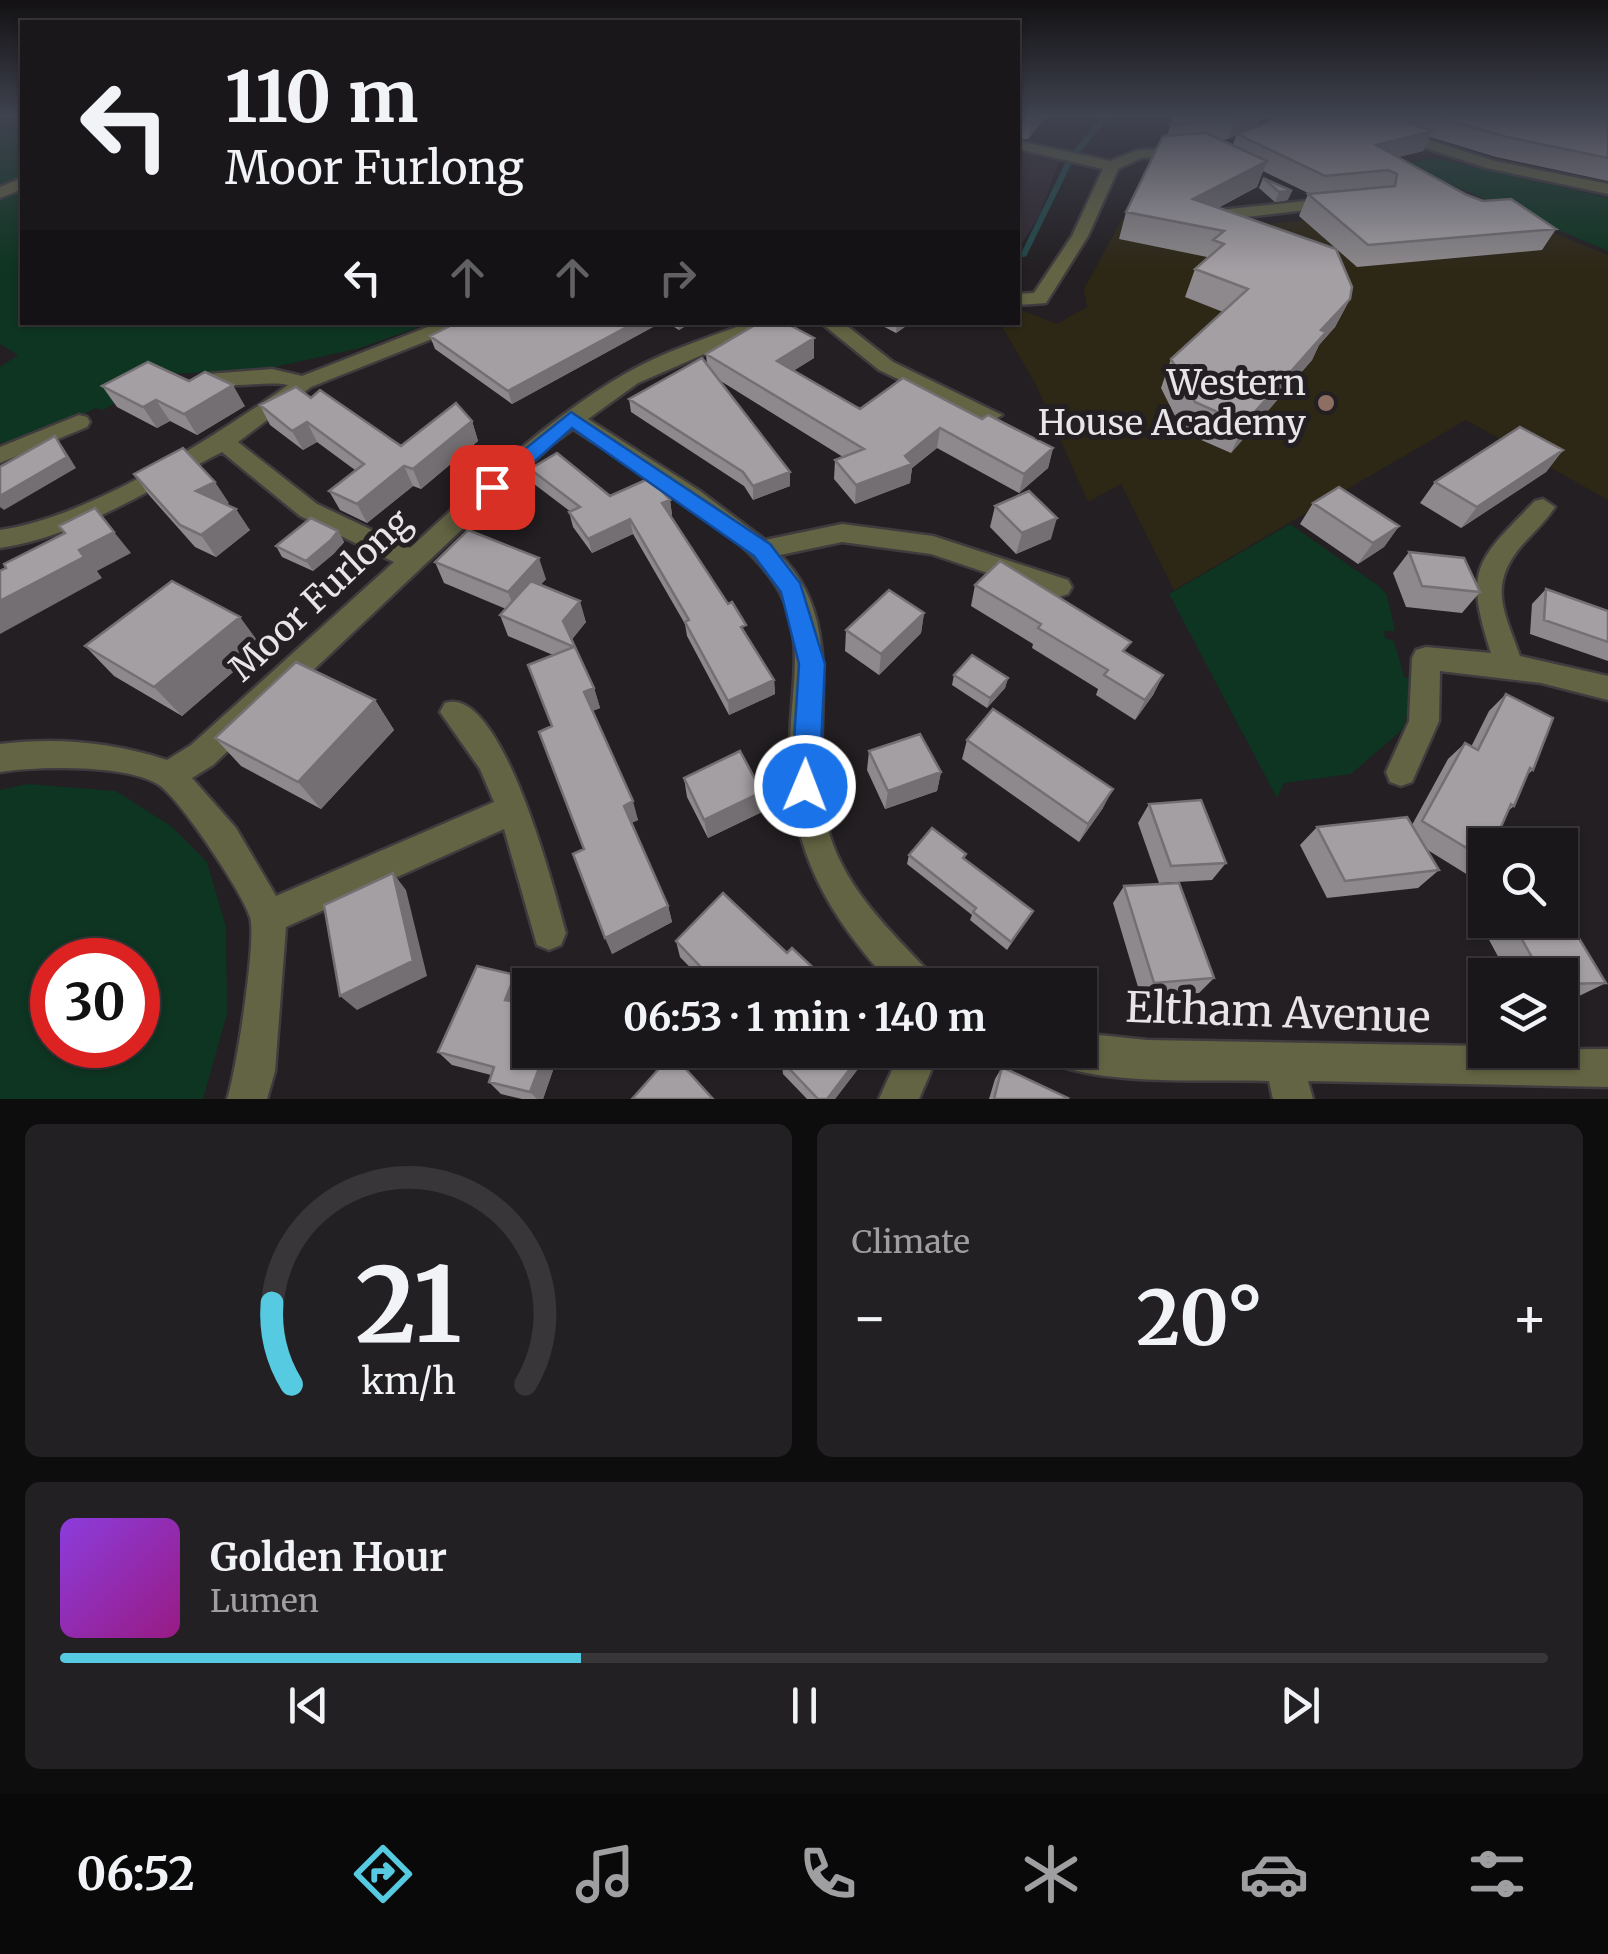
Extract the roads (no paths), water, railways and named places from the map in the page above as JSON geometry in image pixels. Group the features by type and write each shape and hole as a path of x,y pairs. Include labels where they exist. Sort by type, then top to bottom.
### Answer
{"street":[{"path":"1020,299 1039,299 1056,278 1087,228 1111,167"},
{"path":"1503,167 1608,189"},
{"path":"1290,189 1310,205"},
{"path":"1220,215 1361,202"},
{"name":"Moor Furlong","path":"170,775 202,756 542,440 631,379 753,325"},
{"path":"831,325 878,371 991,415"},
{"path":"0,539 32,534 84,512 223,442 304,384 445,327"},
{"path":"214,378 272,375 304,384"},
{"path":"571,418 762,550 792,589 812,664 805,786 820,864 861,928 900,968"},
{"path":"0,456 79,422"},
{"path":"223,442 248,456 294,500 370,543 414,560"},
{"path":"1509,666 1483,586 1493,559 1543,507"},
{"path":"762,550 842,533 933,545 1059,587"},
{"path":"1401,772 1424,720 1426,658 1509,666 1580,678 1608,688"},
{"path":"455,712 481,738 513,810 549,933"},
{"path":"0,758 74,755 148,767 170,775 224,839 269,917 256,1071 247,1099"},
{"path":"269,917 513,810"},
{"name":"Eltham Avenue","path":"1097,1054 1289,1081 1608,1068"},
{"path":"899,1099 913,1068"}],"waterway":[{"path":"1020,254 1024,254 1066,167"}],"place":[{"name":"Western House Academy","path":"1326,403"}]}
